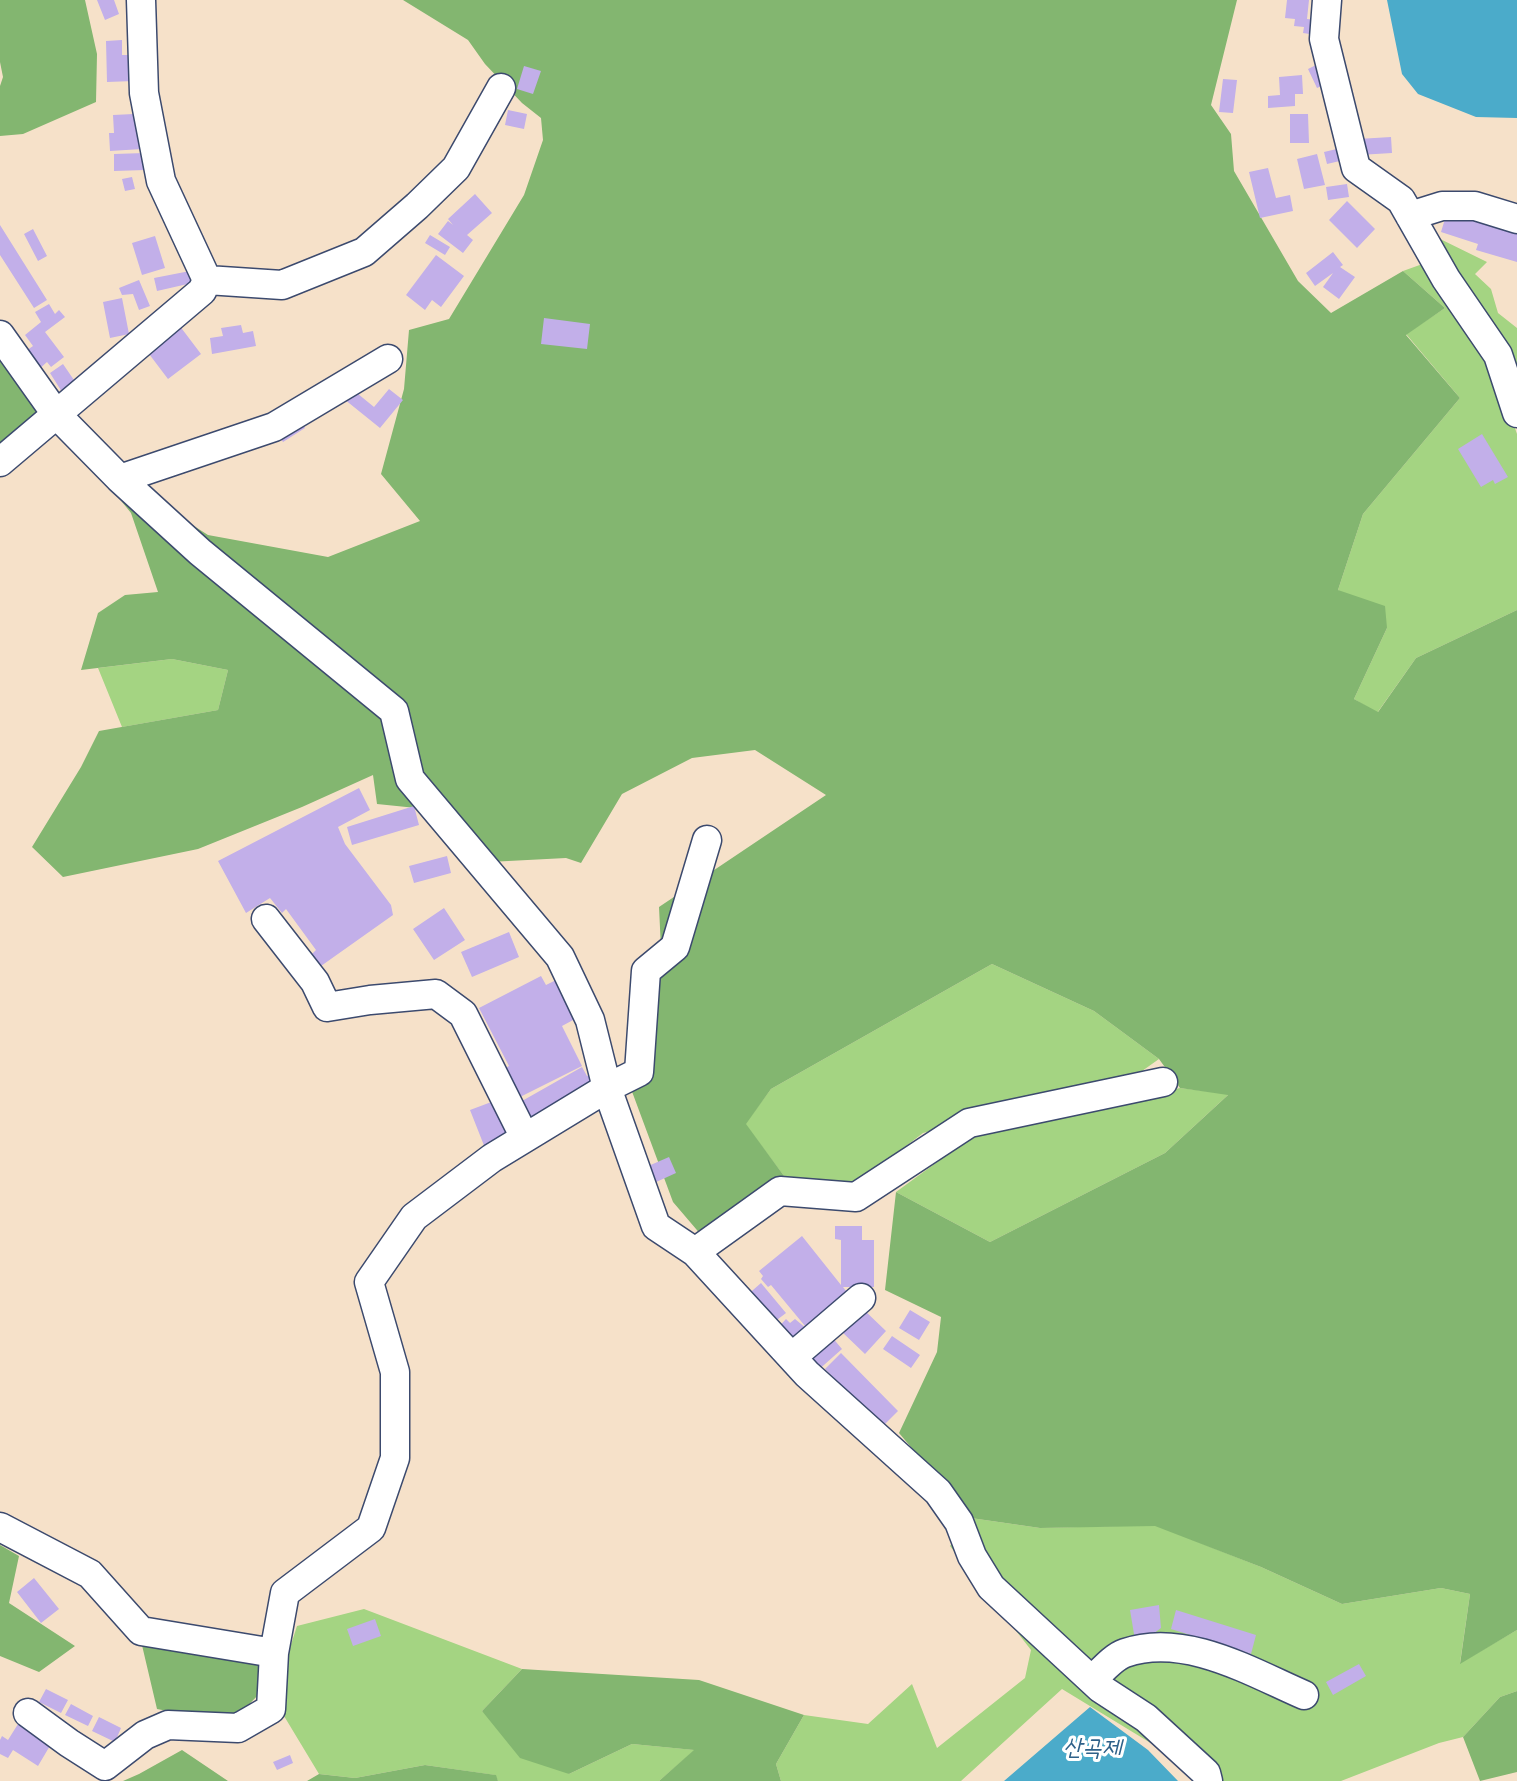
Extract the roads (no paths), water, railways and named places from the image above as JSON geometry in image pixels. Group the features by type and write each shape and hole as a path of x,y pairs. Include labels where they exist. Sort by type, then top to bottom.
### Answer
{"street":[{"path":"0,462 202,291 207,280 161,181 144,93 141,0"},
{"path":"1327,0 1324,39 1356,168 1401,200 1446,279 1498,355 1517,413"},
{"path":"207,280 282,285 364,252 456,168 501,88"},
{"path":"1410,216 1442,206 1475,206 1517,219"},
{"path":"0,335 56,414 120,479 200,552 394,711 410,779 560,957 590,1020 607,1088 656,1226 695,1252 807,1374 938,1492 959,1522 972,1556 991,1587 1092,1680 1146,1718 1206,1773 1208,1781"},
{"path":"120,479 274,427 388,359"},
{"path":"28,1713 105,1766 145,1735 168,1725 238,1728 271,1709 274,1653 285,1593 371,1528 395,1458 395,1372 369,1282 414,1217 492,1158 639,1072 646,971 675,947 707,840"},
{"path":"266,919 315,982 327,1007 436,994 463,1014 525,1138"},
{"path":"695,1252 780,1191 856,1197 969,1123 1163,1082"},
{"path":"792,1357 861,1298"},
{"path":"0,1527 90,1574 141,1631 274,1653"},
{"path":"1092,1680 1122,1653 1152,1647 1197,1651 1248,1669 1304,1695"}],"water":[{"path":"1387,0 1517,0 1517,118 1476,117 1418,94 1402,74"},
{"name":"산곡제","path":"1090,1707 1148,1750 1178,1781 1004,1781"}]}
